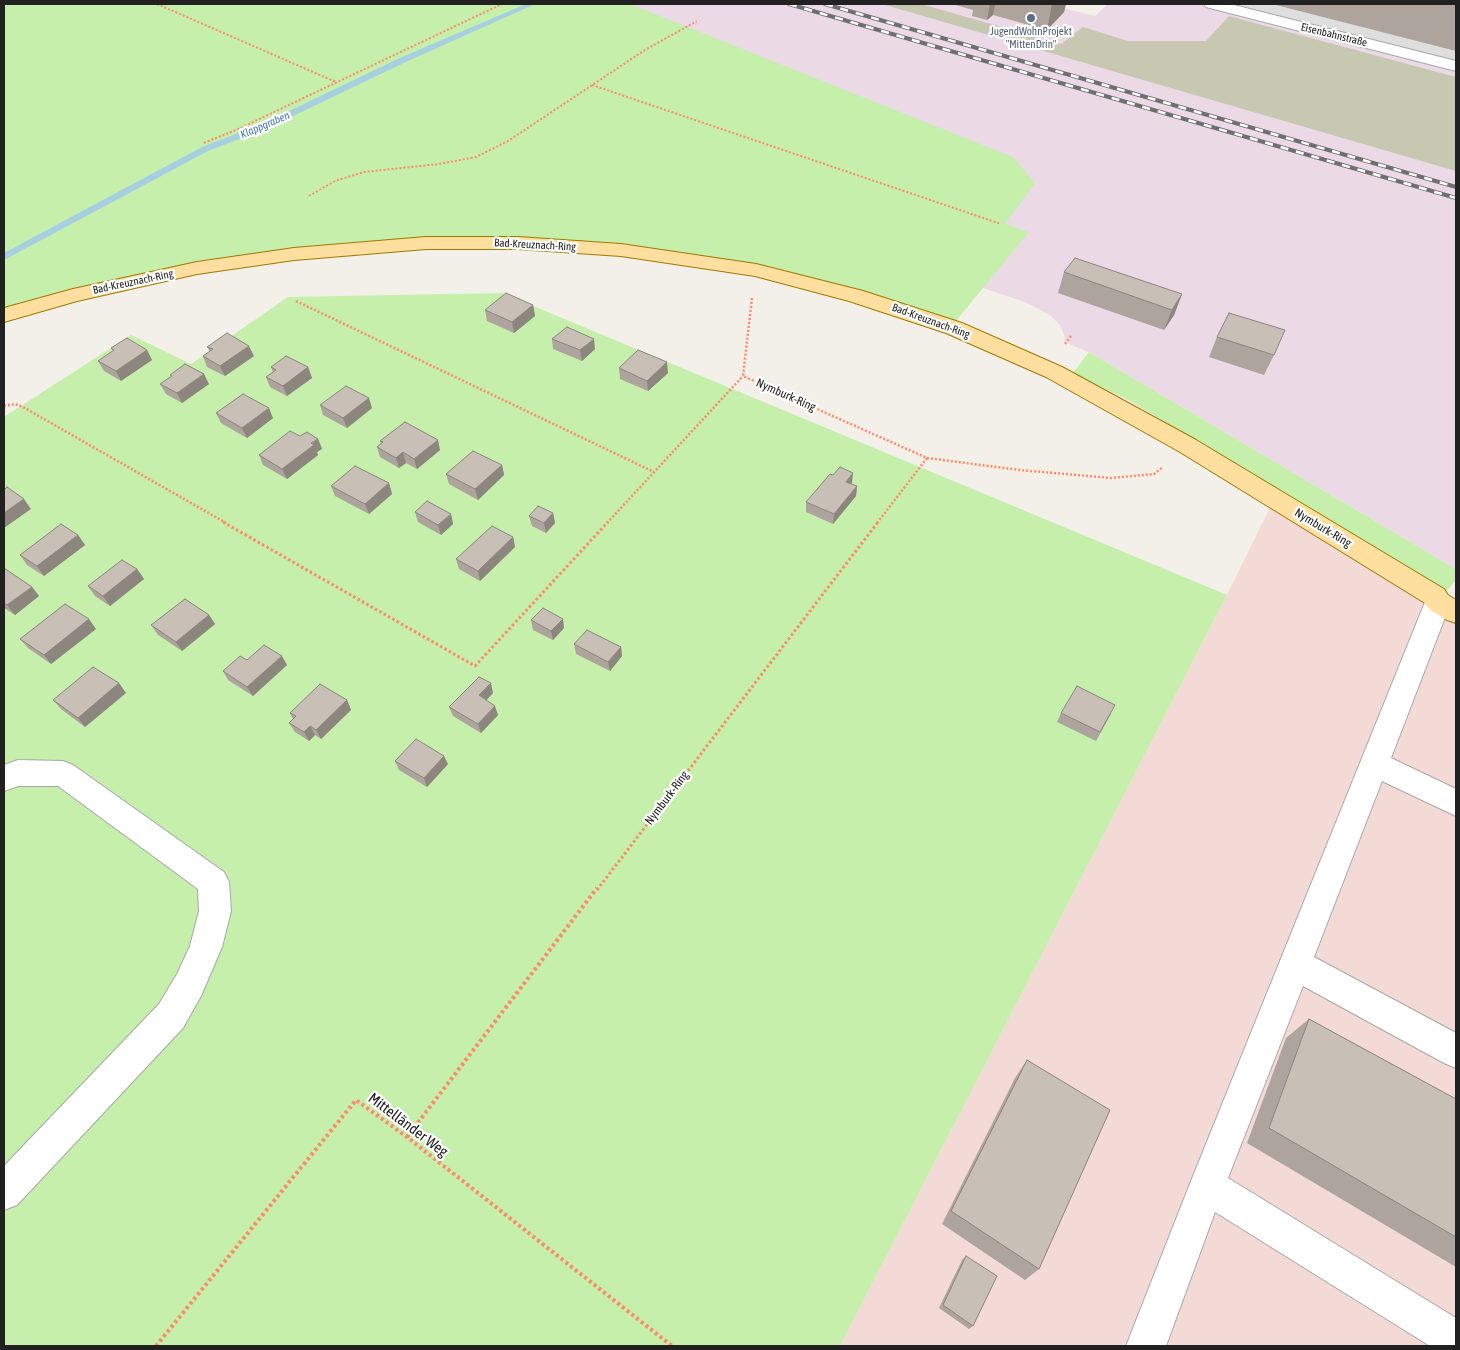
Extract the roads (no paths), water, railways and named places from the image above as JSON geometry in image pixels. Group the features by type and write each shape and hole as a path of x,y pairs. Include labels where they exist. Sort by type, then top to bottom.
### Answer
{"main road":[{"name":"Bad-Kreuznach-Ring","path":"4,315 73,295 196,268 294,254 426,243 518,242 622,250 713,262 756,270 848,293 907,312 962,332 1054,372"},
{"name":"Nymburk-Ring","path":"1054,372 1188,446 1435,596 1447,608"}],"street":[{"name":"Eisenbahnstraße","path":"1212,4 1456,66"},
{"path":"1146,1346 1206,1186 1374,764 1447,608"},
{"path":"1374,764 1456,803"},
{"path":"4,778 18,773 62,774 213,882 215,911 206,947 189,985 170,1016 4,1192"},
{"path":"1295,964 1456,1052"},
{"path":"1206,1186 1456,1340"}],"waterway":[{"name":"Klappgraben","path":"4,257 205,149 267,125 405,59 531,4"}],"railway":[{"path":"789,4 1456,198"},
{"path":"825,4 1456,187"}],"place":[{"name":"JugendWohnProjekt \"MittenDrin\"","path":"1031,18"}]}
